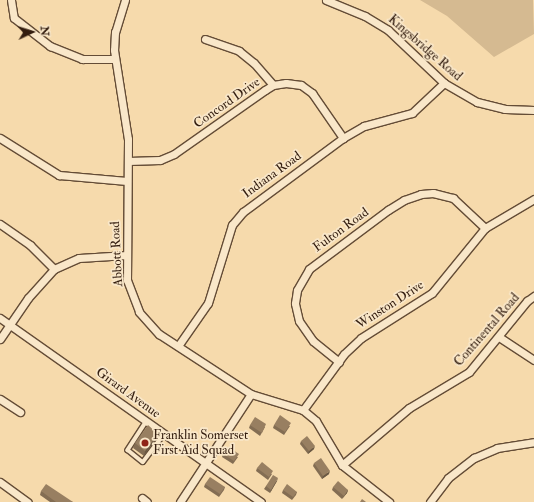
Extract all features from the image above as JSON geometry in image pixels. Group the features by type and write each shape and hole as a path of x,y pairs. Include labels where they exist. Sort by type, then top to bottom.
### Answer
{"street":[{"path":"11,0 14,18 50,46 82,59 115,59"},
{"name":"Abbott Road","path":"125,0 115,32 115,59 126,117 128,161 128,280 139,312 154,330 251,394 303,410"},
{"name":"Kingsbridge Road","path":"326,0 365,16 388,30 444,84 491,107 534,110"},
{"path":"205,39 239,51 254,63 273,85"},
{"name":"Concord Drive","path":"128,161 160,160 174,154 273,85 296,84 312,93 343,138"},
{"name":"Indiana Road","path":"178,346 208,303 236,218 343,138 364,126 412,113 444,84"},
{"path":"0,138 59,175 127,181"},
{"name":"Fulton Road","path":"339,362 314,341 299,320 295,303 297,290 309,268 388,210 404,200 421,194 433,193 452,198 485,228"},
{"name":"Winston Drive","path":"303,410 339,362 361,338 432,293 485,228 534,199"},
{"path":"0,224 30,245 54,269"},
{"path":"0,340 28,298 54,269 79,258 127,256"},
{"name":"Continental Road","path":"342,465 409,408 469,372 527,301 534,296"},
{"name":"Girard Avenue","path":"0,318 261,502"},
{"path":"499,337 534,360"},
{"path":"180,502 251,394"},
{"path":"0,399 20,412"},
{"path":"303,410 316,422 342,465 389,502"},
{"path":"430,502 448,478 474,458 497,448 534,442"},
{"path":"0,482 28,502"}],"lane":[{"path":"147,421 128,450 143,462 164,434"}],"shaded area":[{"path":"420,0 533,0 534,34 494,57 447,16"}],"building":[{"path":"280,415 291,423 285,432 274,425"},
{"path":"255,417 266,424 262,433 250,425"},
{"name":"Franklin Somerset First Aid Squad","path":"148,425 158,434 145,451 135,443"},
{"path":"307,436 315,446 309,451 301,441"},
{"path":"228,447 239,454 234,461 223,454"},
{"path":"321,458 330,471 323,476 314,463"},
{"path":"262,462 273,471 269,477 257,468"},
{"path":"273,475 278,478 271,490 266,486"},
{"path":"210,477 225,487 220,494 205,484"},
{"path":"338,481 348,490 344,496 333,487"},
{"path":"46,484 73,502 56,502 41,491"},
{"path":"287,484 297,492 293,497 283,490"}],"place":[{"name":"Franklin Somerset First Aid Squad","path":"145,443"}]}
